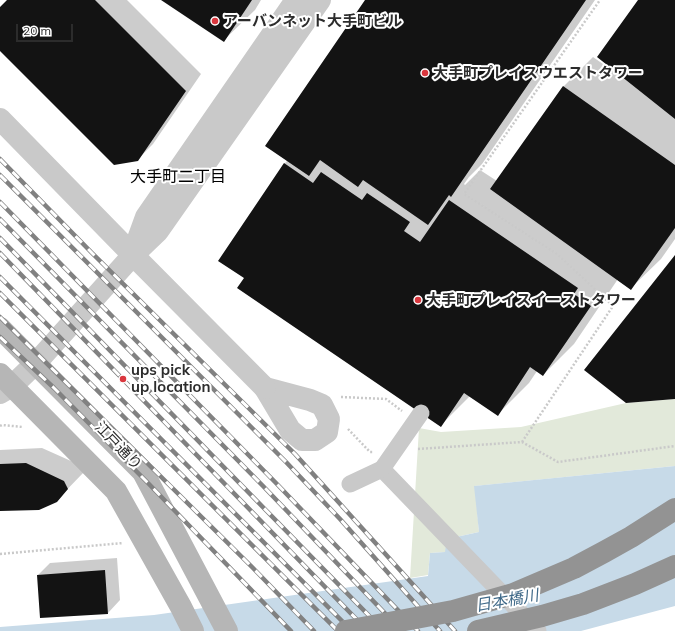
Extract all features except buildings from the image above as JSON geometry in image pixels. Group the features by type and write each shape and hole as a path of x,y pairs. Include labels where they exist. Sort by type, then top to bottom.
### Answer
{"highway":[{"path":"346,631 452,611 513,594 574,568 631,537 675,509"},
{"path":"478,631 542,616 583,604 635,584 675,566"}],"main road":[{"name":"江戸通り","path":"0,328 143,472 227,631"},
{"path":"4,384 116,492 193,631"}],"street":[{"path":"132,255 146,216 296,0"},
{"path":"4,384 36,363 132,255 158,231 320,0"},
{"path":"0,120 265,388"},
{"path":"350,484 382,469 418,417"},
{"path":"382,469 538,631"}],"path":[{"path":"522,442 613,306 557,254 464,194 600,0"},
{"path":"340,397 386,399 418,417"},
{"path":"0,426 25,427"},
{"path":"347,428 370,452 378,451"},
{"path":"410,449 522,442 558,462 675,446"},
{"path":"0,554 128,542"}],"green space":[{"path":"675,399 675,466 475,486 479,532 447,539 446,552 430,553 428,575 410,578 419,428 441,432 521,427 626,403"}],"water":[{"name":"日本橋川","path":"675,466 675,606 581,631 0,631 0,627 154,615 428,576 430,553 445,552 447,539 479,532 474,486"}],"railway":[{"path":"0,159 92,253 295,454 455,631"},
{"path":"0,175 286,462 340,519 440,631"},
{"path":"0,202 275,482 418,631"},
{"path":"0,219 263,486 402,631"},
{"path":"0,238 384,631"},
{"path":"0,253 368,631"},
{"path":"0,277 352,631"},
{"path":"0,293 338,631"},
{"path":"0,317 252,567 314,631"},
{"path":"0,337 54,388 291,631"}],"place":[{"name":"アーバンネット大手町ビル","path":"215,21"},
{"name":"大手町プレイスウエストタワー","path":"425,73"},
{"name":"大手町プレイスイーストタワー","path":"418,300"},
{"name":"ups pick up location","path":"123,379"}],"district":[{"name":"大手町二丁目","path":"178,177"}]}
